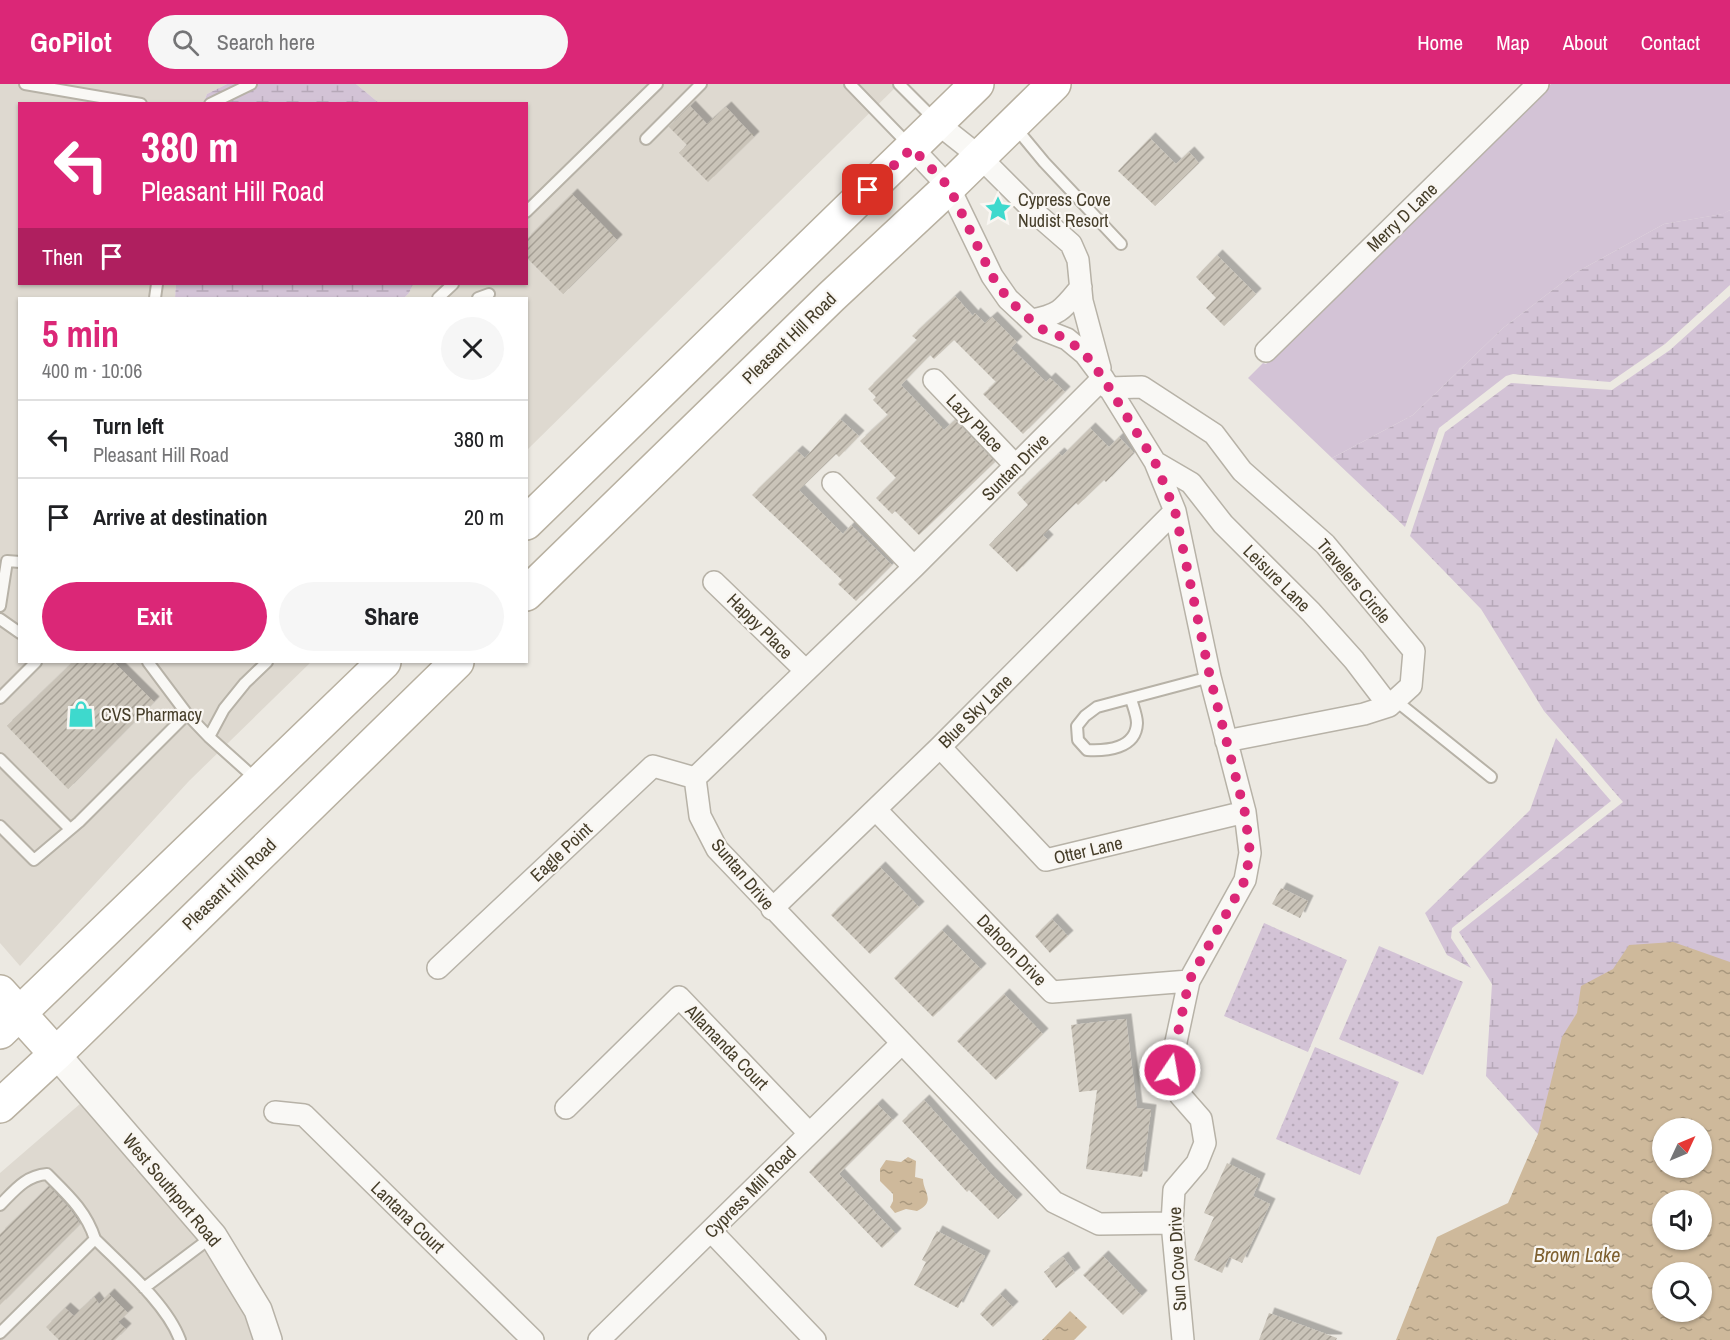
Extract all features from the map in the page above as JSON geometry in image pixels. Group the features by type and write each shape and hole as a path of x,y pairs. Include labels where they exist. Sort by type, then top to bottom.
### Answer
{"main road":[{"path":"528,521 977,84"},
{"name":"Pleasant Hill Road","path":"528,592 1054,84"},
{"path":"56,1053 7,1012 259,783 383,663"},
{"name":"Pleasant Hill Road","path":"0,1106 456,663"}],"street":[{"name":"Merry D Lane","path":"1266,351 1538,84"},
{"name":"Sun Cove Drive","path":"937,123 980,157 1040,217 1071,244 1078,260 1082,301 1105,383"},
{"name":"Sun Cove Drive","path":"912,148 949,187 992,276 1008,299 1039,328 1067,339 1085,354 1155,462 1175,511 1210,677 1245,813 1250,853 1245,880 1189,981 1170,1070 1180,1095 1201,1119 1204,1143 1197,1163 1174,1190 1172,1223 1183,1340"},
{"path":"1030,320 1047,317 1061,311 1081,287"},
{"name":"Lazy Place","path":"934,380 1016,466"},
{"name":"Suntan Drive","path":"1105,383 1016,466 695,778 700,816 717,849 1054,1202 1099,1224 1172,1223"},
{"name":"Travelers Circle","path":"1105,383 1142,387 1214,434 1242,471 1325,544 1414,651 1410,686 1392,703"},
{"name":"Leisure Lane","path":"1155,462 1191,483 1223,524 1311,612 1392,703"},
{"path":"833,483 914,567"},
{"name":"Blue Sky Lane","path":"772,909 940,747 1175,511"},
{"name":"Happy Place","path":"714,582 806,671"},
{"path":"1226,741 1365,714 1392,703"},
{"name":"Otter Lane","path":"940,747 1046,860 1245,813"},
{"name":"Eagle Point","path":"438,968 653,766 695,778"},
{"name":"Dahoon Drive","path":"876,810 1052,992 1189,981"},
{"name":"Allamanda Court","path":"566,1108 679,997 809,1133"},
{"name":"Cypress Mill Road","path":"599,1340 901,1044"},
{"name":"West Southport Road","path":"56,1053 213,1236 258,1310 268,1340"},
{"name":"Lantana Court","path":"275,1112 304,1115 533,1340"},
{"path":"711,1231 815,1340"}],"lane":[{"path":"25,84 129,102"},
{"path":"214,102 251,84"},
{"path":"528,210 657,84"},
{"path":"646,138 701,84"},
{"path":"850,84 912,148"},
{"path":"899,84 937,123"},
{"path":"1013,124 1044,162 1122,244"},
{"path":"439,297 452,285"},
{"path":"0,606 7,561 18,562"},
{"path":"0,619 18,632"},
{"path":"0,698 35,663"},
{"path":"149,663 187,714 208,737 259,783"},
{"path":"208,737 224,708 266,663"},
{"path":"1131,699 1137,722 1134,733 1125,746 1087,750 1078,741 1077,726 1097,707 1210,677"},
{"path":"1392,703 1491,777"},
{"path":"0,826 34,860 70,829 187,714"},
{"path":"0,759 70,829"},
{"path":"0,1205 34,1175 47,1174 79,1205 90,1222 95,1239 161,1308 180,1340"},
{"path":"144,1288 213,1236"},
{"path":"0,1334 95,1239"}],"shaded area":[{"path":"0,84 227,84 207,94 203,102 18,102 18,285 176,285 175,297 18,297 18,663 310,663 189,781 20,966 0,943"},
{"path":"356,84 899,84 528,449 528,297 405,297 413,285 528,285 528,102 378,102"},
{"path":"95,1091 138,1151 134,1169 162,1183 238,1297 253,1340 0,1340 0,1173"}],"green space":[{"path":"227,84 356,84 378,102 204,102 207,94"},
{"path":"1551,84 1730,84 1730,210 1723,214 1664,224 1575,273 1503,328 1413,415 1332,458 1248,378 1263,363 1266,364"},
{"path":"1730,210 1730,285 1665,344 1610,382 1513,374 1506,376 1439,428 1405,527 1332,458 1413,415 1503,328 1575,273 1664,224 1722,214"},
{"path":"176,285 413,285 405,297 175,297"},
{"path":"1730,296 1730,1141 1712,1133 1712,1118 1652,1118 1652,1128 1538,1134 1486,1076 1492,984 1459,932 1623,802 1544,711 1481,609 1410,536 1445,432 1511,383 1612,390 1670,350"},
{"path":"1556,738 1611,801 1452,928 1451,938 1471,968 1447,955 1425,913 1530,810"},
{"path":"1264,923 1347,960 1308,1052 1224,1016"},
{"path":"1379,946 1463,982 1423,1075 1339,1039"},
{"path":"1315,1047 1399,1082 1360,1175 1276,1139"}],"water":[{"name":"Brown Lake","path":"1673,942 1730,962 1730,1340 1396,1340 1437,1237 1508,1203 1538,1134 1562,1037 1577,1013 1581,986 1613,969 1629,945"},
{"path":"908,1157 916,1161 915,1177 923,1179 928,1200 917,1211 906,1209 895,1213 890,1207 893,1194 880,1181 880,1169 886,1160 901,1162"},
{"path":"1070,1311 1087,1327 1074,1340 1042,1340"}],"building":[{"path":"690,106 707,124 726,107 754,137 708,182 679,153 687,145 669,127"},
{"path":"1150,138 1176,164 1189,152 1199,163 1155,206 1118,171"},
{"path":"572,194 617,240 563,294 528,259 528,238"},
{"path":"1217,255 1256,294 1224,326 1206,308 1216,298 1196,277"},
{"path":"955,296 973,316 975,313 985,323 992,317 1017,342 1011,348 1046,382 1050,378 1065,392 1023,434 983,394 996,382 954,340 934,359 930,355 901,385 944,430 955,420 995,462 919,535 895,511 892,514 876,498 896,478 860,441 888,415 873,400 876,397 868,389 917,340 912,336"},
{"path":"840,419 859,436 839,457 836,454 799,490 843,534 851,525 892,565 856,601 838,584 842,580 752,495 797,451 805,458"},
{"path":"1090,428 1109,447 1119,437 1134,453 1106,482 1104,480 1078,505 1076,503 1043,535 1048,540 1017,572 989,545 1028,505 1017,493 1059,453 1062,456"},
{"name":"CVS Pharmacy","path":"72,663 115,663 154,702 68,789 7,726"},
{"path":"880,867 919,907 870,954 831,915"},
{"path":"1281,888 1308,901 1300,918 1272,904"},
{"path":"1052,919 1068,936 1050,953 1035,936"},
{"path":"942,930 981,969 933,1017 894,978"},
{"path":"1004,994 1043,1034 996,1080 957,1041"},
{"path":"1126,1019 1137,1108 1151,1110 1142,1177 1086,1169 1097,1090 1079,1092 1071,1025"},
{"path":"924,1100 1017,1200 998,1219 969,1190 967,1192 902,1121"},
{"path":"877,1104 893,1120 839,1174 896,1234 882,1248 809,1172"},
{"path":"1227,1163 1260,1179 1253,1196 1270,1204 1242,1263 1229,1257 1222,1273 1194,1260 1214,1217 1204,1213"},
{"path":"49,1186 80,1224 0,1305 0,1234"},
{"path":"937,1231 985,1256 958,1308 914,1285 926,1262 922,1260"},
{"path":"1103,1256 1142,1296 1123,1315 1083,1275"},
{"path":"1063,1257 1075,1273 1056,1288 1044,1272"},
{"path":"109,1294 128,1313 118,1322 126,1329 115,1340 59,1340 46,1327 65,1308 74,1316 94,1297 99,1304"},
{"path":"1000,1294 1013,1307 993,1327 980,1314"},
{"path":"1269,1313 1337,1338 1336,1340 1259,1340"}],"place":[{"name":"Cypress Cove Nudist Resort","path":"998,209"},
{"name":"CVS Pharmacy","path":"81,714"}],"route":[{"path":"868,190 912,148 949,187 992,276 1008,299 1039,328 1067,339 1085,354 1103,378 1155,462 1175,511 1210,677 1245,813 1250,853 1245,880 1189,981 1170,1070"}]}
